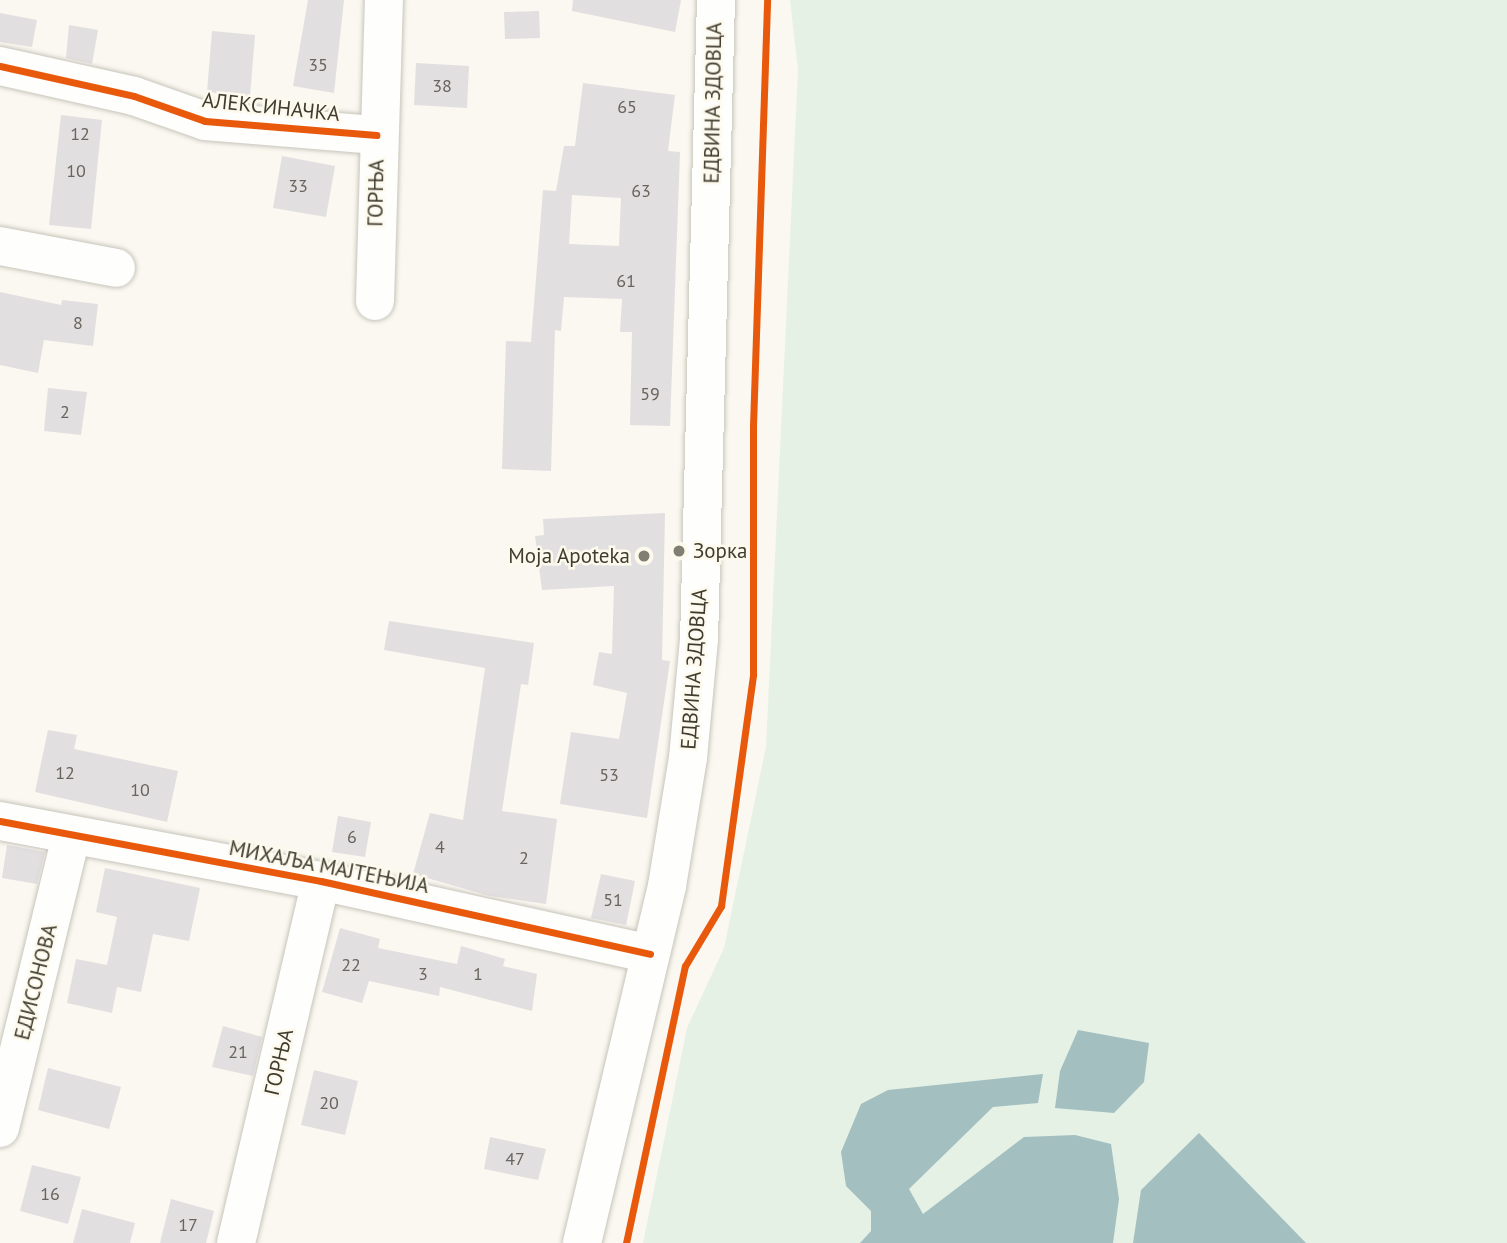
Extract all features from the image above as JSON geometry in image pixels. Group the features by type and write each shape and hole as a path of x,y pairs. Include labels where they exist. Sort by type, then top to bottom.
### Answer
{"street":[{"name":"ГОРЊА","path":"374,301 376,135 384,0"},
{"name":"ЕДВИНА ЗДОВЦА","path":"582,1243 650,954 688,758 699,640 716,0"},
{"name":"АЛЕКСИНАЧКА","path":"0,66 134,96 205,121 376,135"},
{"path":"0,246 117,268"},
{"name":"МИХАЉА МАЈТЕЊИЈА","path":"0,821 321,881 650,954"},
{"name":"ЕДИСОНОВА","path":"0,1128 71,836"},
{"name":"ГОРЊА","path":"236,1243 321,881"}],"shaded area":[{"path":"790,0 1507,0 1507,1243 643,1243 687,1028 724,948 766,747 798,70"}],"water":[{"path":"1078,1030 1149,1043 1144,1082 1114,1113 1055,1108 1060,1071"},
{"path":"1043,1074 1038,1103 993,1107 909,1189 923,1214 1024,1137 1075,1135 1111,1144 1119,1199 1113,1243 860,1243 871,1231 871,1211 846,1186 841,1152 861,1104 888,1090"},
{"path":"1199,1133 1306,1243 1133,1243 1141,1190"}],"building":[{"path":"308,0 344,0 334,93 293,86"},
{"path":"573,0 681,0 675,32 572,11"},
{"path":"539,11 540,38 505,39 504,12"},
{"path":"0,13 37,20 32,47 0,42"},
{"path":"69,25 98,30 92,64 66,58"},
{"path":"212,31 255,35 250,96 207,92"},
{"path":"416,63 469,66 467,108 414,105"},
{"path":"583,83 675,95 668,151 680,152 670,426 630,425 632,332 620,332 622,299 564,297 561,331 555,330 551,471 502,469 506,341 531,342 543,190 556,191 564,146 575,146","holes":["572,195 621,198 619,246 569,244"]},
{"path":"61,115 102,120 91,229 49,225"},
{"path":"282,156 335,166 326,217 273,208"},
{"path":"0,292 61,305 62,300 98,304 93,346 44,340 38,373 0,365"},
{"path":"48,388 87,392 81,435 44,431"},
{"path":"665,513 662,660 670,661 647,818 560,804 571,732 619,739 627,693 593,685 599,652 612,654 614,586 542,590 535,536 544,535 543,519"},
{"path":"389,621 534,643 528,685 521,684 502,811 557,819 546,904 490,896 413,874 430,813 463,820 485,668 384,650"},
{"path":"48,730 77,735 74,749 178,771 167,822 35,792"},
{"path":"338,816 371,822 365,857 332,852"},
{"path":"7,845 45,852 37,884 2,878"},
{"path":"105,868 200,888 189,941 153,934 141,992 117,987 112,1013 67,1003 76,959 107,965 117,917 96,912"},
{"path":"601,874 635,881 626,925 591,918"},
{"path":"340,928 380,939 378,948 457,964 461,946 505,959 503,966 537,974 532,1011 440,987 439,996 369,981 362,1003 322,992"},
{"path":"223,1026 262,1037 253,1076 212,1067"},
{"path":"48,1068 121,1087 109,1129 38,1110"},
{"path":"314,1070 358,1081 345,1135 301,1125"},
{"path":"490,1137 546,1149 538,1180 484,1169"},
{"path":"32,1165 81,1177 68,1224 20,1211"},
{"path":"171,1199 214,1211 206,1243 160,1243"},
{"path":"82,1209 135,1223 130,1243 73,1243"}],"cycle path":[{"path":"626,1243 685,966 721,906 753,674 753,426 767,0"},
{"path":"0,66 134,96 205,121 376,135"},
{"path":"0,821 321,881 650,954"}],"place":[{"name":"Зорка","path":"679,551"},
{"name":"Moja Apoteka","path":"644,556"}]}
